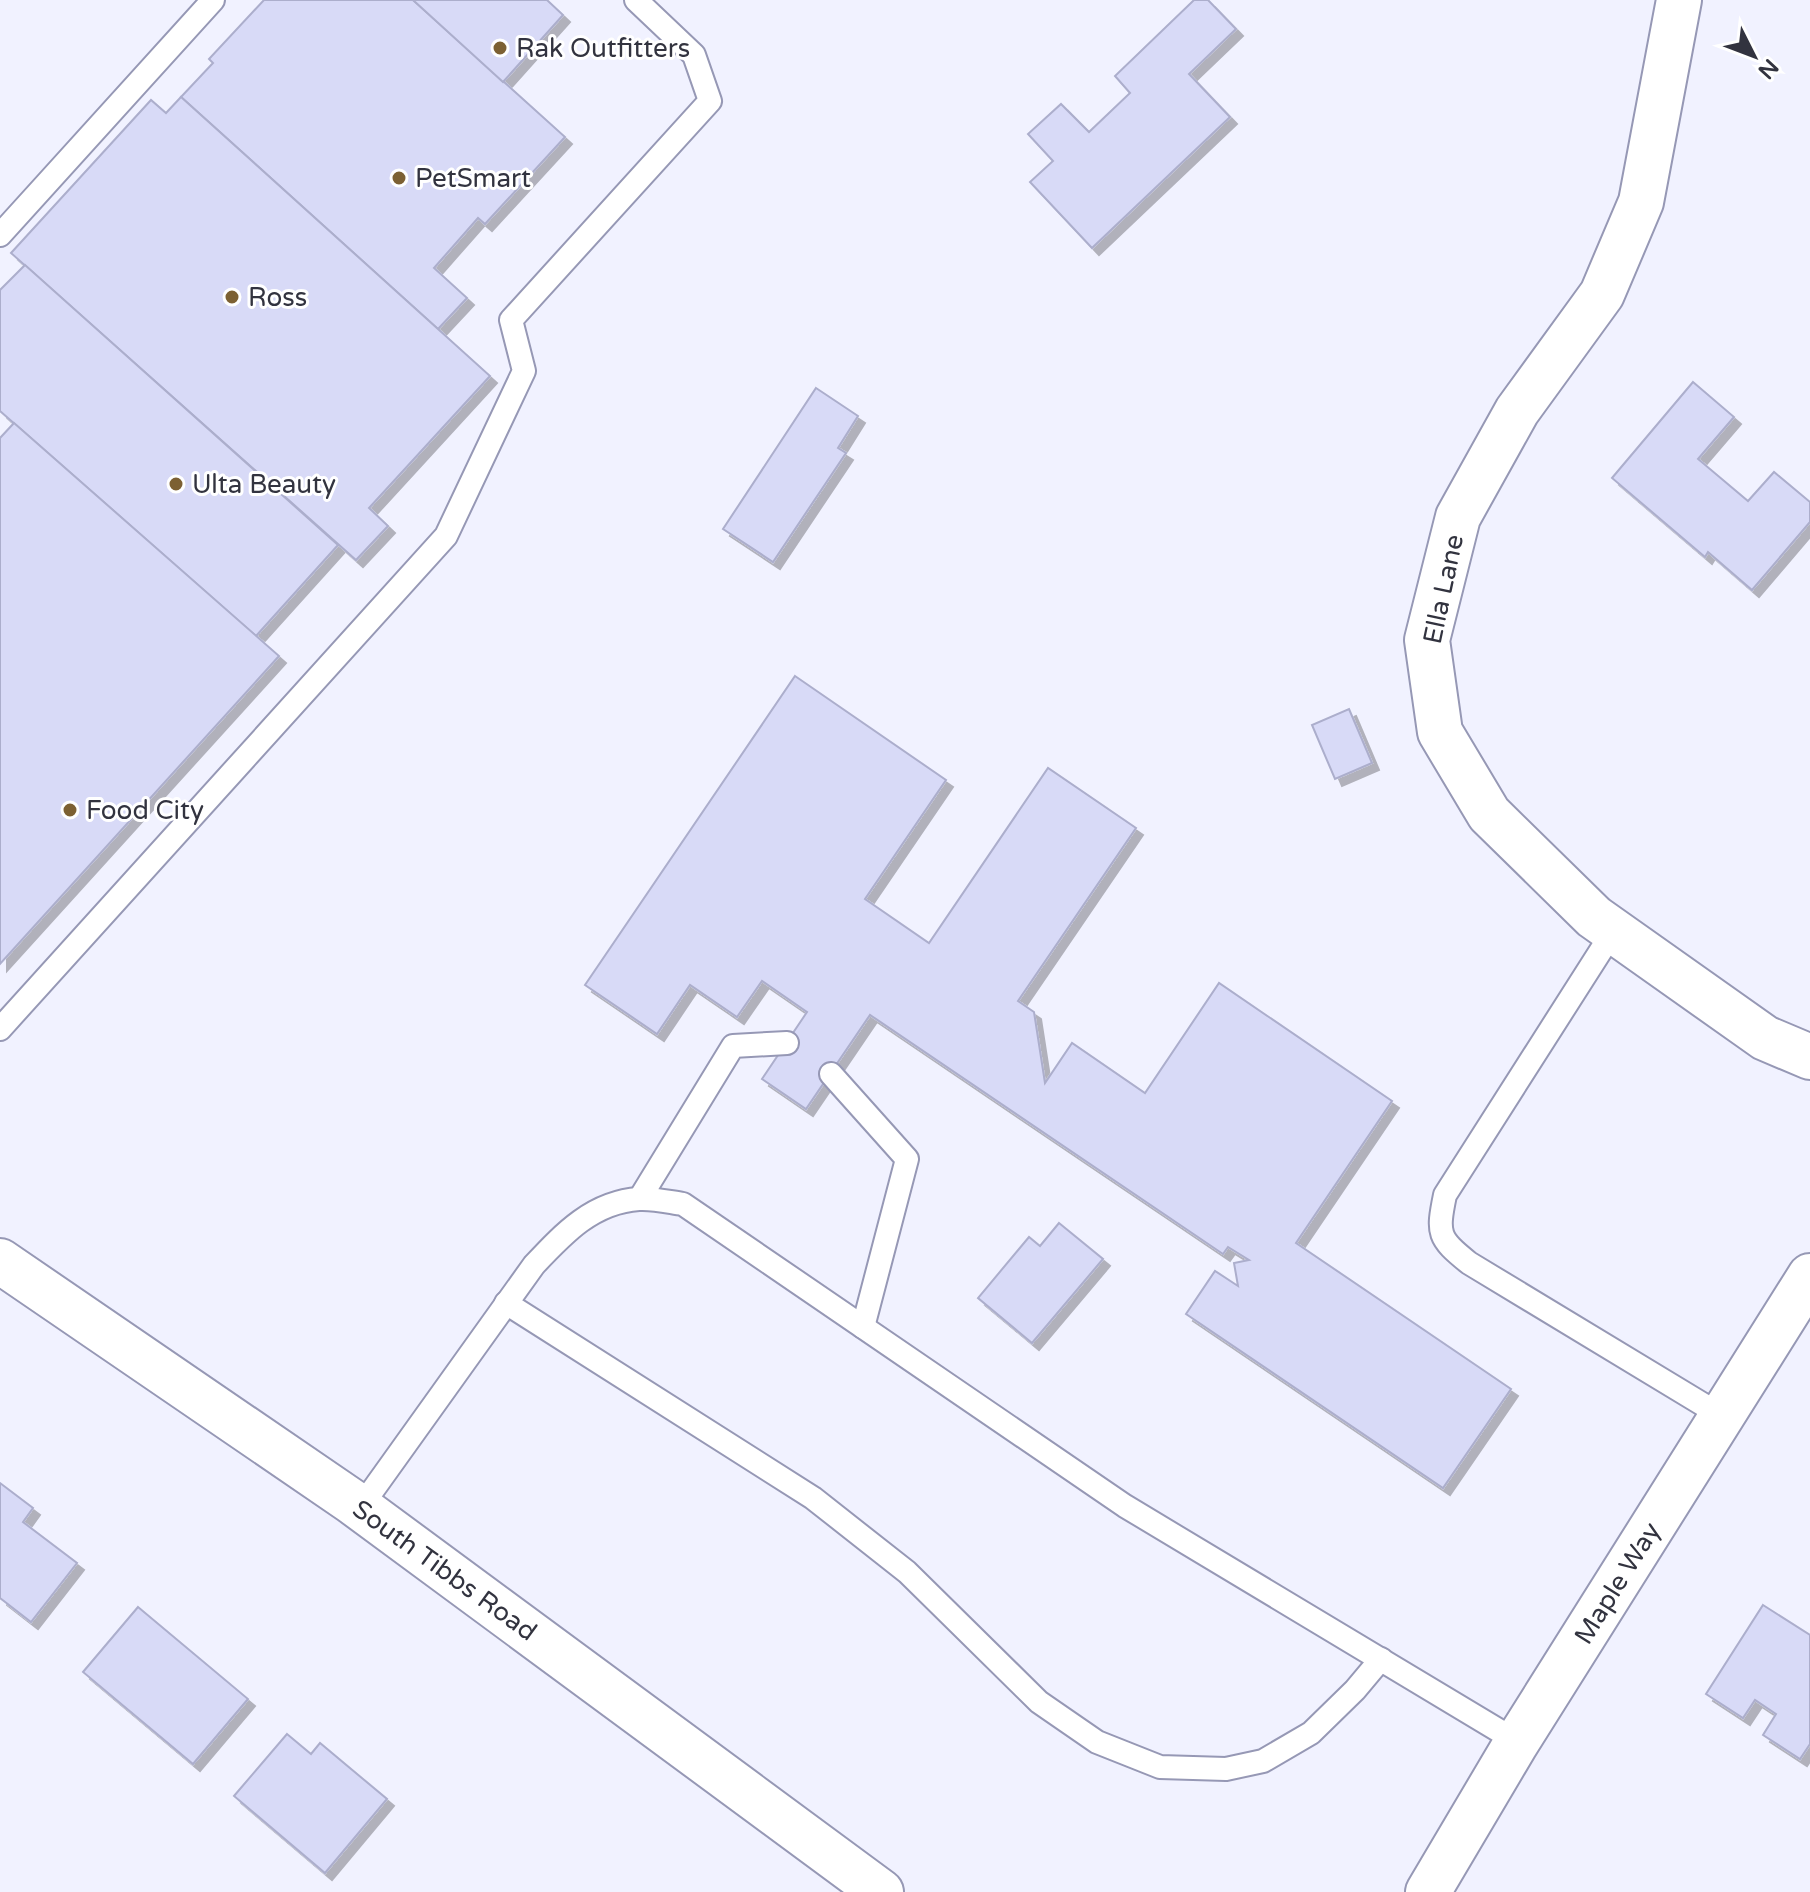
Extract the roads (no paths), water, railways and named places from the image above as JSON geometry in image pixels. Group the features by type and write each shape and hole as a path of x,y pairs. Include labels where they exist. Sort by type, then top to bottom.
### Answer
{"street":[{"name":"Ella Lane","path":"1679,0 1641,202 1602,294 1517,411 1458,517 1427,640 1440,732 1489,814 1594,917 1765,1038 1810,1057"},
{"name":"South Tibbs Road","path":"0,1261 360,1508 881,1892"},
{"name":"Maple Way","path":"1428,1892 1518,1742 1810,1276"}],"lane":[{"path":"0,235 213,0"},
{"path":"0,1029 446,536 524,371 511,320 710,101 694,55 636,0"},
{"path":"1614,930 1445,1195 1439,1224 1446,1244 1469,1263 1722,1416"},
{"path":"640,1198 733,1046 787,1043"},
{"path":"831,1074 907,1159 863,1327"},
{"path":"360,1508 534,1265 567,1229 604,1205 640,1198 683,1204 1125,1506 1518,1742"},
{"path":"506,1303 813,1498 907,1572 1039,1702 1097,1742 1160,1767 1226,1769 1263,1761 1311,1733 1355,1690 1381,1659"}],"place":[{"name":"Rak Outfitters","path":"500,48"},
{"name":"PetSmart","path":"399,178"},
{"name":"Ross","path":"232,297"},
{"name":"Ulta Beauty","path":"176,484"},
{"name":"Food City","path":"70,810"}]}
